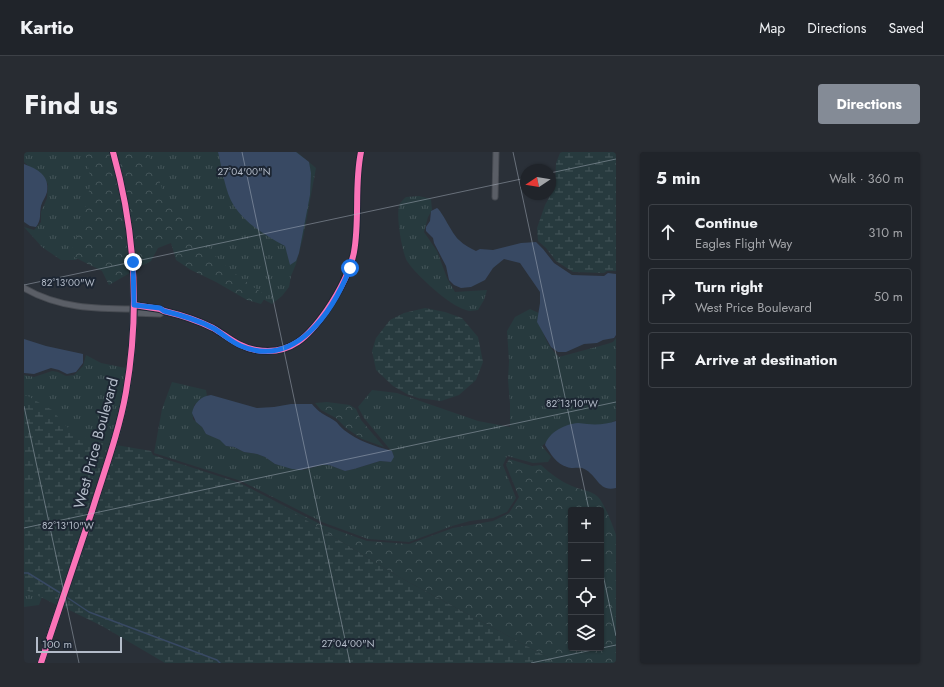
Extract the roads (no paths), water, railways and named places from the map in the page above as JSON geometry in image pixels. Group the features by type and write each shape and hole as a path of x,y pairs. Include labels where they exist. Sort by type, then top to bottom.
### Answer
{"street":[{"name":"West Price Boulevard","path":"42,663 108,461 126,393 131,357 134,278 130,228 113,152"},
{"path":"24,288 37,295 70,306 98,309 160,308 164,311 186,317 206,325 217,330 235,343 254,350 267,351 280,349 293,344 305,337 316,326 333,301 350,268 355,242 361,152"},
{"path":"495,197 496,152"}],"water":[{"path":"218,152 296,152 309,162 311,173 310,195 299,253 296,261 290,265 285,246 250,224 234,206 226,187"},
{"path":"24,164 34,168 42,174 47,186 46,196 40,209 40,219 36,227 30,226 24,222"},
{"path":"437,208 442,213 456,237 465,245 476,251 480,249 493,250 521,243 536,242 554,263 572,275 604,276 608,273 616,274 616,335 614,338 597,343 584,344 566,352 558,352 551,347 537,322 540,292 520,263 504,259 493,268 485,280 471,287 461,288 454,285 449,280 446,266 433,238 426,231 426,227 430,221 431,211"},
{"path":"24,339 46,346 83,354 83,363 76,372 67,374 51,368 34,374 24,373"},
{"path":"211,395 257,408 291,404 312,404 323,414 335,421 349,434 366,443 392,451 394,457 391,462 380,461 345,471 329,465 322,465 301,470 275,464 265,457 257,454 244,452 234,447 226,446 220,440 206,434 202,427 196,422 192,413 194,406 198,401"},
{"path":"616,421 616,488 605,488 587,470 563,466 554,458 545,445 550,436 568,425 578,423 602,424"}],"waterway":[{"path":"24,573 28,573 62,594"},
{"path":"65,596 89,612 217,660 220,663"}]}
